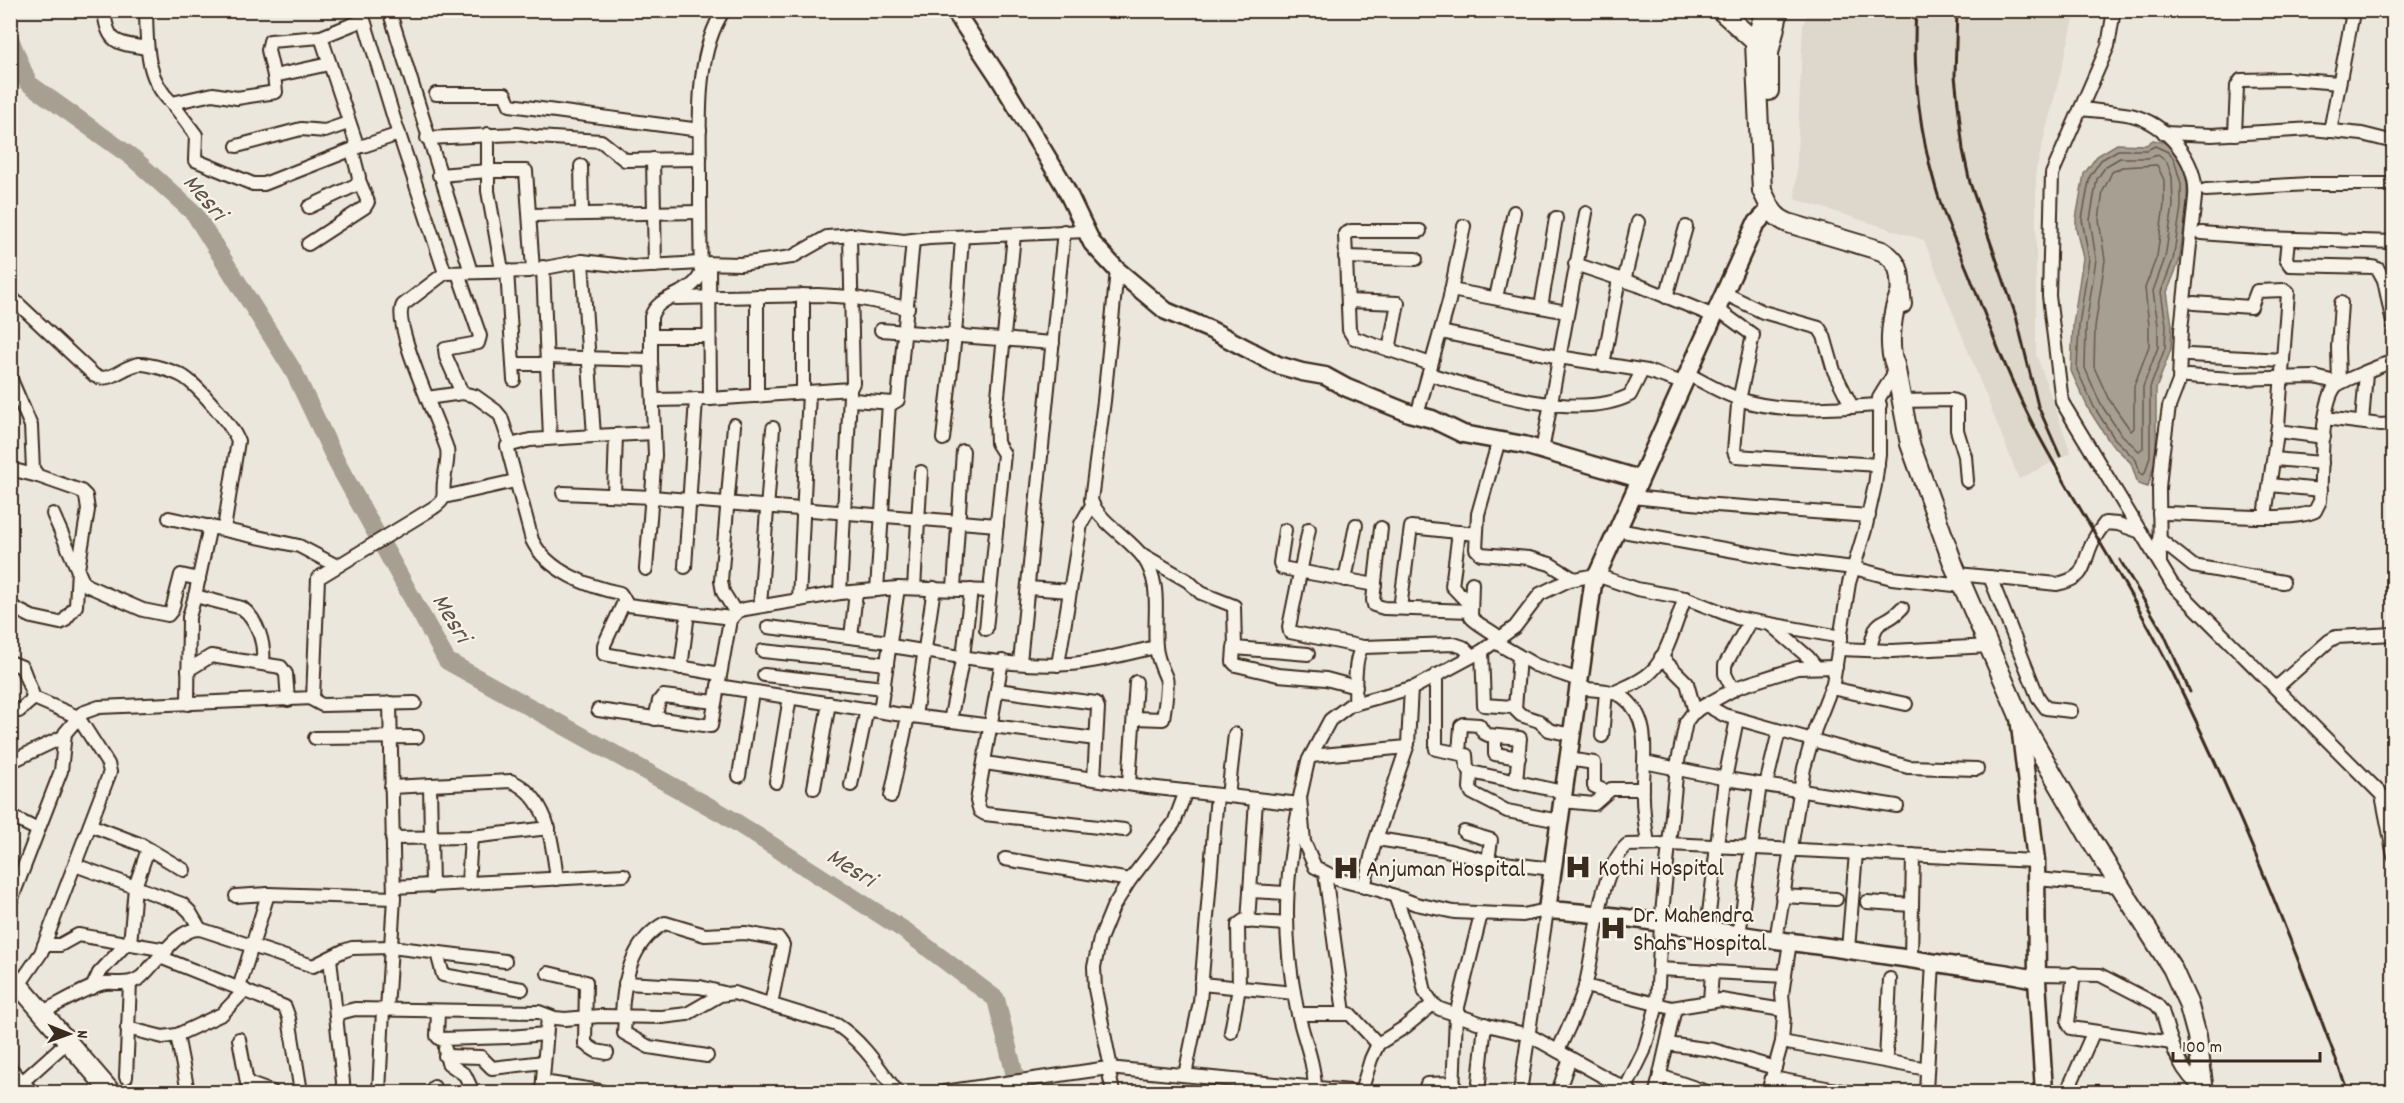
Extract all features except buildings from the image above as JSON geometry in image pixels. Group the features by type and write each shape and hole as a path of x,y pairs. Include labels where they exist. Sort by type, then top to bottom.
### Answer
{"main road":[{"path":"1779,10 1766,21 1762,48 1762,190 1776,218 1882,251 1892,257 1901,275 1900,294 1903,308 1899,356 1895,368 1910,444 1961,580 2019,716 2120,886 2172,968 2188,1003 2197,1036 2204,1091"},
{"path":"1722,13 1766,21"},
{"path":"1722,13 1762,48"},
{"path":"13,984 42,1012 111,1092"},
{"path":"13,984 59,1049 96,1092"}],"street":[{"path":"105,10 106,26 114,40 147,48"},
{"path":"146,10 150,72 157,85 196,135 195,160 253,184 264,184 399,134"},
{"path":"388,10 471,272"},
{"path":"710,399 709,297 700,212 700,105 707,46 723,10"},
{"path":"954,10 998,76 1064,185 1092,243 1117,270 1166,311 1211,330 1278,365 1325,376 1347,388 1463,434 1499,440 1640,479"},
{"path":"2114,10 2108,46 2052,174 2049,296 2062,402 2172,584 2382,795 2394,856"},
{"path":"2330,131 2352,18 2349,13 2342,10"},
{"path":"172,104 213,94 237,98 276,92 268,50 270,41 321,37 362,15 399,134 451,273 480,336 478,343 445,349 446,357 462,393"},
{"path":"308,244 365,207 368,202 359,180 357,148 321,37"},
{"path":"274,76 329,64"},
{"path":"2235,134 2237,86 2241,80 2288,79 2339,83"},
{"path":"436,94 505,94 510,105 700,130"},
{"path":"2080,110 2132,116 2142,119 2164,133 2191,164 2196,187 2181,330 2179,381 2169,407 2159,488 2160,564"},
{"path":"237,146 301,129 326,131 348,123"},
{"path":"2164,133 2212,135 2312,129 2362,134 2394,142"},
{"path":"427,138 517,134 601,141 625,159 700,159"},
{"path":"488,135 490,204 505,270 514,380"},
{"path":"653,159 655,266"},
{"path":"581,166 582,214"},
{"path":"440,175 526,171 547,360 550,438"},
{"path":"309,207 356,186 359,180"},
{"path":"2206,189 2309,184 2394,184"},
{"path":"1520,1092 1593,584 1755,225 1769,204"},
{"path":"530,215 700,212"},
{"path":"1496,298 1514,212"},
{"path":"1542,451 1586,213"},
{"path":"1541,307 1556,218"},
{"path":"1603,364 1621,280 1638,222"},
{"path":"1417,415 1451,290 1464,226"},
{"path":"1666,297 1686,227"},
{"path":"1020,662 1064,231"},
{"path":"311,699 313,696 319,576 443,502 447,450 408,347 400,310 407,301 451,273 538,268 582,261 633,267 740,264 792,257 827,237 850,235 892,241 1086,231"},
{"path":"1420,231 1347,232 1344,238 1345,257 1351,335 1354,338 1389,350 1472,387 1551,403 1591,406 1626,397 1632,392 1642,371"},
{"path":"2202,233 2288,239 2394,242"},
{"path":"840,593 850,392 854,383 850,235"},
{"path":"986,629 1004,454 996,437 1002,339 1014,236"},
{"path":"943,439 955,335 962,238"},
{"path":"2288,239 2286,259 2290,265 2378,269 2384,280 2394,328"},
{"path":"850,392 852,400 889,403 898,400 913,240"},
{"path":"1345,257 1416,259"},
{"path":"582,261 594,436"},
{"path":"646,569 654,434 651,360 653,311 670,298 693,286 698,281 705,264"},
{"path":"1575,264 1715,313 1753,335 1739,399 1734,451 1736,456 1878,465"},
{"path":"1117,270 1104,401 1091,491 1092,505 1096,512 1124,536 1149,565 1156,587 1156,647 1163,673 1167,679 1163,719 1134,718"},
{"path":"1451,290 1567,312"},
{"path":"2194,303 2252,307 2257,291 2287,291 2278,430 2265,516"},
{"path":"1724,293 1763,312 1819,328 1824,336 1834,371 1852,406"},
{"path":"670,298 803,295 851,297 908,308"},
{"path":"799,600 804,509 806,393 803,295"},
{"path":"10,296 95,376 108,377 132,366 144,364 181,375 214,408 238,441 224,529"},
{"path":"757,296 757,396"},
{"path":"1348,301 1398,303 1389,350"},
{"path":"2340,383 2337,347 2341,303"},
{"path":"881,330 1053,343"},
{"path":"1440,332 1559,357 1685,379 1739,399 1797,408 1880,405"},
{"path":"651,336 709,336"},
{"path":"2189,355 2283,360"},
{"path":"513,364 587,357 651,360"},
{"path":"2159,513 2265,516 2311,513 2318,506 2321,490 2325,418 2331,394 2340,383 2394,361"},
{"path":"1768,1092 1782,1042 1782,994 1785,976 1782,896 1802,791 1804,768 1831,688 1849,583 1869,516 1878,465 1879,398 1895,368"},
{"path":"2362,422 2366,373"},
{"path":"2188,376 2232,379 2315,377 2340,383"},
{"path":"10,377 32,426 32,464 38,476"},
{"path":"653,400 850,392"},
{"path":"427,398 462,393 475,396 501,417 510,444"},
{"path":"685,567 696,399"},
{"path":"1901,401 1952,400 1957,402 1957,430 1965,456 1966,481"},
{"path":"877,590 889,403"},
{"path":"2325,418 2394,424"},
{"path":"598,710 709,727 734,616 722,588 734,425"},
{"path":"760,606 773,428"},
{"path":"2278,430 2324,437"},
{"path":"654,434 550,438 510,444 506,449 532,540 545,560 600,590 620,593 631,606 688,613 734,616 744,609 760,606 840,593 898,588 954,588 990,591"},
{"path":"614,495 616,435"},
{"path":"1499,440 1478,514 1476,549 1481,554 1529,558 1550,564 1574,579"},
{"path":"954,588 963,451"},
{"path":"2274,459 2322,464"},
{"path":"10,469 78,489 86,496 88,510 78,569 77,603 62,623 32,617 10,606"},
{"path":"914,588 921,472"},
{"path":"444,497 515,481"},
{"path":"2270,485 2321,490"},
{"path":"562,493 652,497 997,525"},
{"path":"1632,497 1869,516"},
{"path":"1058,664 1081,524 1092,505"},
{"path":"53,514 88,586 143,610 168,615 172,610 181,575 199,579"},
{"path":"169,518 298,546 340,564"},
{"path":"1617,530 1786,560 1854,568 1892,578 1961,580 1990,577 2057,584 2076,578 2083,571 2093,541 2105,523 2118,524 2141,532"},
{"path":"1345,580 1356,525"},
{"path":"188,704 189,611 195,596 210,526"},
{"path":"1400,608 1411,527 1476,534"},
{"path":"1381,528 1374,605 1400,608 1471,609"},
{"path":"1309,529 1289,630 1293,634 1363,647 1454,644 1477,654"},
{"path":"1285,530 1280,566 1375,585"},
{"path":"1459,532 1452,586 1471,609"},
{"path":"2159,539 2188,563 2198,568 2283,582"},
{"path":"1142,555 1188,581 1201,593 1225,602 1235,609 1233,662 1236,665 1278,675 1340,682 1356,687"},
{"path":"1990,646 1902,651 1870,650 1750,621 1685,598 1637,589 1596,575 1574,579 1540,594 1515,627 1477,654 1411,688 1355,704 1330,720 1311,756 1300,797 1304,842 1315,867 1325,873 1416,904 1454,912 1523,915 1547,910 1599,913 2037,977 2074,973 2100,975 2156,1004 2162,1011 2179,1060 2192,1081 2204,1091"},
{"path":"1990,577 2038,697 2046,708 2071,711"},
{"path":"1472,584 1472,620 1487,627 1498,640 1519,657 1578,684 1623,697 1632,706 1642,728 1645,744 1643,789 1648,844"},
{"path":"880,711 898,588"},
{"path":"891,796 912,716 925,651 934,588"},
{"path":"1028,588 1070,591"},
{"path":"951,721 963,656 971,590"},
{"path":"852,637 856,592"},
{"path":"195,596 242,608 247,612 263,643 263,663"},
{"path":"1610,693 1653,671 1685,598"},
{"path":"625,600 604,645 604,654 681,668 752,692 912,716 1096,739"},
{"path":"1870,650 1876,626 1897,614 1902,608"},
{"path":"681,668 688,613"},
{"path":"1733,690 1725,674 1725,666 1750,621"},
{"path":"1770,625 1808,657 1816,667"},
{"path":"768,627 852,637 925,651 1002,661 1058,664 1080,663 1156,647"},
{"path":"2276,688 2336,637 2394,634"},
{"path":"1307,677 1308,637"},
{"path":"1234,647 1308,654"},
{"path":"1355,704 1358,653 1363,647"},
{"path":"763,651 887,664"},
{"path":"1477,654 1484,705 1515,708 1521,715 1539,721 1549,730 1571,735"},
{"path":"188,670 211,656 278,665 284,670 288,700"},
{"path":"1515,708 1519,657"},
{"path":"1661,657 1687,683 1700,708 1908,767 1977,769"},
{"path":"1002,661 977,801 980,811 984,814 1124,830"},
{"path":"10,662 22,667 34,698 78,717 108,764 110,772 44,945 35,964 13,984"},
{"path":"1395,896 1417,955 1425,992 1432,1004 1440,1010 1528,1035 1628,1092 1648,1039 1657,1005 1661,922 1677,770 1686,723 1700,708 1733,690 1797,668 1836,666"},
{"path":"764,675 884,688"},
{"path":"1436,675 1435,746 1439,750 1466,755 1467,767 1471,772 1594,804 1614,788 1643,789"},
{"path":"1130,784 1136,682"},
{"path":"1364,887 1410,735 1411,688"},
{"path":"1831,688 1905,704"},
{"path":"997,690 1094,702 1098,706 1094,779"},
{"path":"738,776 752,692"},
{"path":"1602,736 1610,693"},
{"path":"655,718 658,701 663,696 715,702"},
{"path":"776,782 790,697"},
{"path":"10,707 19,711 34,698"},
{"path":"10,762 63,737 78,717 93,707 311,699 322,705 415,703"},
{"path":"379,1092 385,1010 397,948 392,838 390,703"},
{"path":"814,788 830,703"},
{"path":"850,785 867,709"},
{"path":"2019,716 2036,861 2037,977 2044,1092"},
{"path":"1707,930 1725,779 1737,719"},
{"path":"1459,753 1461,726 1464,724 1479,725 1484,733 1495,736 1521,739 1516,782"},
{"path":"1739,935 1750,848 1763,784 1779,731"},
{"path":"1185,1075 1198,1014 1223,796 1234,734"},
{"path":"315,738 417,736"},
{"path":"1495,736 1495,754 1519,758"},
{"path":"10,903 61,771 63,737"},
{"path":"1311,756 1407,747"},
{"path":"1568,759 1593,763 1594,786 1607,792"},
{"path":"1644,762 1725,779 1897,806"},
{"path":"985,763 1148,787 1300,804"},
{"path":"1471,772 1472,793 1507,811 1559,821"},
{"path":"391,787 512,781 528,791 540,806 549,828 557,879"},
{"path":"430,785 432,886"},
{"path":"1113,1092 1095,989 1094,967 1100,939 1113,907 1130,880 1169,832 1184,791"},
{"path":"1248,922 1256,800"},
{"path":"1300,804 1286,893 1287,924 1290,974 1298,1014 1313,1062 1315,1088"},
{"path":"10,816 38,830"},
{"path":"90,825 147,849 184,870"},
{"path":"392,838 471,837 549,828"},
{"path":"1464,832 1491,840 1488,861"},
{"path":"468,884 471,837"},
{"path":"1377,839 1442,849 1488,861 1552,869"},
{"path":"1558,1051 1585,986 1599,913 1612,869 1621,851 1627,845 1670,844 2036,861"},
{"path":"92,988 99,973 129,944 135,887 147,849"},
{"path":"1848,949 1856,853"},
{"path":"1911,958 1913,855"},
{"path":"1005,859 1130,880"},
{"path":"75,865 182,904 200,929"},
{"path":"1325,873 1344,1013"},
{"path":"236,896 394,893 432,886 624,875"},
{"path":"2036,879 2120,886"},
{"path":"1250,891 1286,893"},
{"path":"127,1029 163,1037 177,1035 222,1014 242,989 268,894"},
{"path":"1782,896 1836,899"},
{"path":"1867,902 1912,906"},
{"path":"1424,1092 1426,1084 1454,1088 1456,1015 1481,914"},
{"path":"1231,1032 1239,988 1238,925 1243,921 1287,924"},
{"path":"707,1056 649,1047 624,1033 625,983 634,955 644,941 665,923 705,934 758,934 779,939 783,945 771,1004"},
{"path":"42,1012 106,983 130,983 141,977 187,931 200,929 314,966 347,949 397,948 505,960"},
{"path":"44,945 60,945 78,935 164,953 285,1007 289,1018 301,1092"},
{"path":"437,953 443,975 522,989"},
{"path":"330,958 344,1092"},
{"path":"1926,1092 1933,962"},
{"path":"1659,969 1785,976"},
{"path":"1710,1001 1712,972"},
{"path":"548,973 586,982 585,1044 596,1051 607,1053"},
{"path":"2074,973 2068,1026 2074,1030 2092,1033 2172,1043"},
{"path":"1886,1061 1890,979"},
{"path":"126,1077 130,983"},
{"path":"625,983 700,987 734,993 837,1026 850,1034 864,1048 897,1092"},
{"path":"1201,984 1294,993"},
{"path":"1585,986 1675,1008 1710,1001 1732,1001 1783,1010"},
{"path":"336,1014 355,1009 538,1012 565,1019 662,1017 687,1014 724,993"},
{"path":"949,1091 1110,1068 1185,1075 1261,1088 1315,1088 1361,1092 1378,1044 1405,1027 1432,1004"},
{"path":"1656,1092 1675,1008"},
{"path":"438,1012 437,1036 445,1038 546,1034"},
{"path":"1298,1014 1344,1013 1355,1017 1378,1044"},
{"path":"548,1016 542,1087 600,1091"},
{"path":"1478,1092 1485,1024"},
{"path":"2092,1033 2068,1092 2098,1092"},
{"path":"177,1035 188,1092"},
{"path":"445,1038 445,1056 448,1063 465,1075 473,1092"},
{"path":"239,1039 247,1083 272,1092"},
{"path":"1782,1042 1927,1069"},
{"path":"1667,1044 1713,1050 1773,1073 1848,1092"},
{"path":"11,1092 59,1049"},
{"path":"445,1056 481,1057 492,1068 544,1062"},
{"path":"1558,1092 1570,1058"},
{"path":"10,1068 32,1092"},
{"path":"1659,1076 1707,1092"}],"shaded area":[{"path":"1808,11 2076,11 2036,170 2036,354 2071,453 2019,479 1924,240 1795,199 1803,25"}],"water":[{"path":"2153,140 2172,147 2183,165 2187,184 2187,208 2179,262 2167,292 2172,325 2171,349 2156,389 2156,457 2148,487 2138,484 2131,463 2109,441 2089,410 2071,371 2073,325 2083,258 2076,219 2084,174 2097,156 2117,144 2146,145"}],"waterway":[{"name":"Mesri","path":"10,39 28,83 133,158 194,213 294,372 337,463 447,661 723,814 904,930 996,999 1019,1092"}],"railway":[{"path":"1916,10 1915,60 1923,135 1948,224 2019,396 2057,468 2167,661 2206,743 2271,891 2348,1092"},
{"path":"1957,10 1955,76 1963,150 1970,183 2016,316 2038,406 2060,456"},
{"path":"2120,560 2164,634 2190,692"}],"place":[{"name":"Kothi Hospital","path":"1578,867"},
{"name":"Anjuman Hospital","path":"1346,868"},
{"name":"Dr. Mahendra Shahs Hospital","path":"1613,928"}]}
